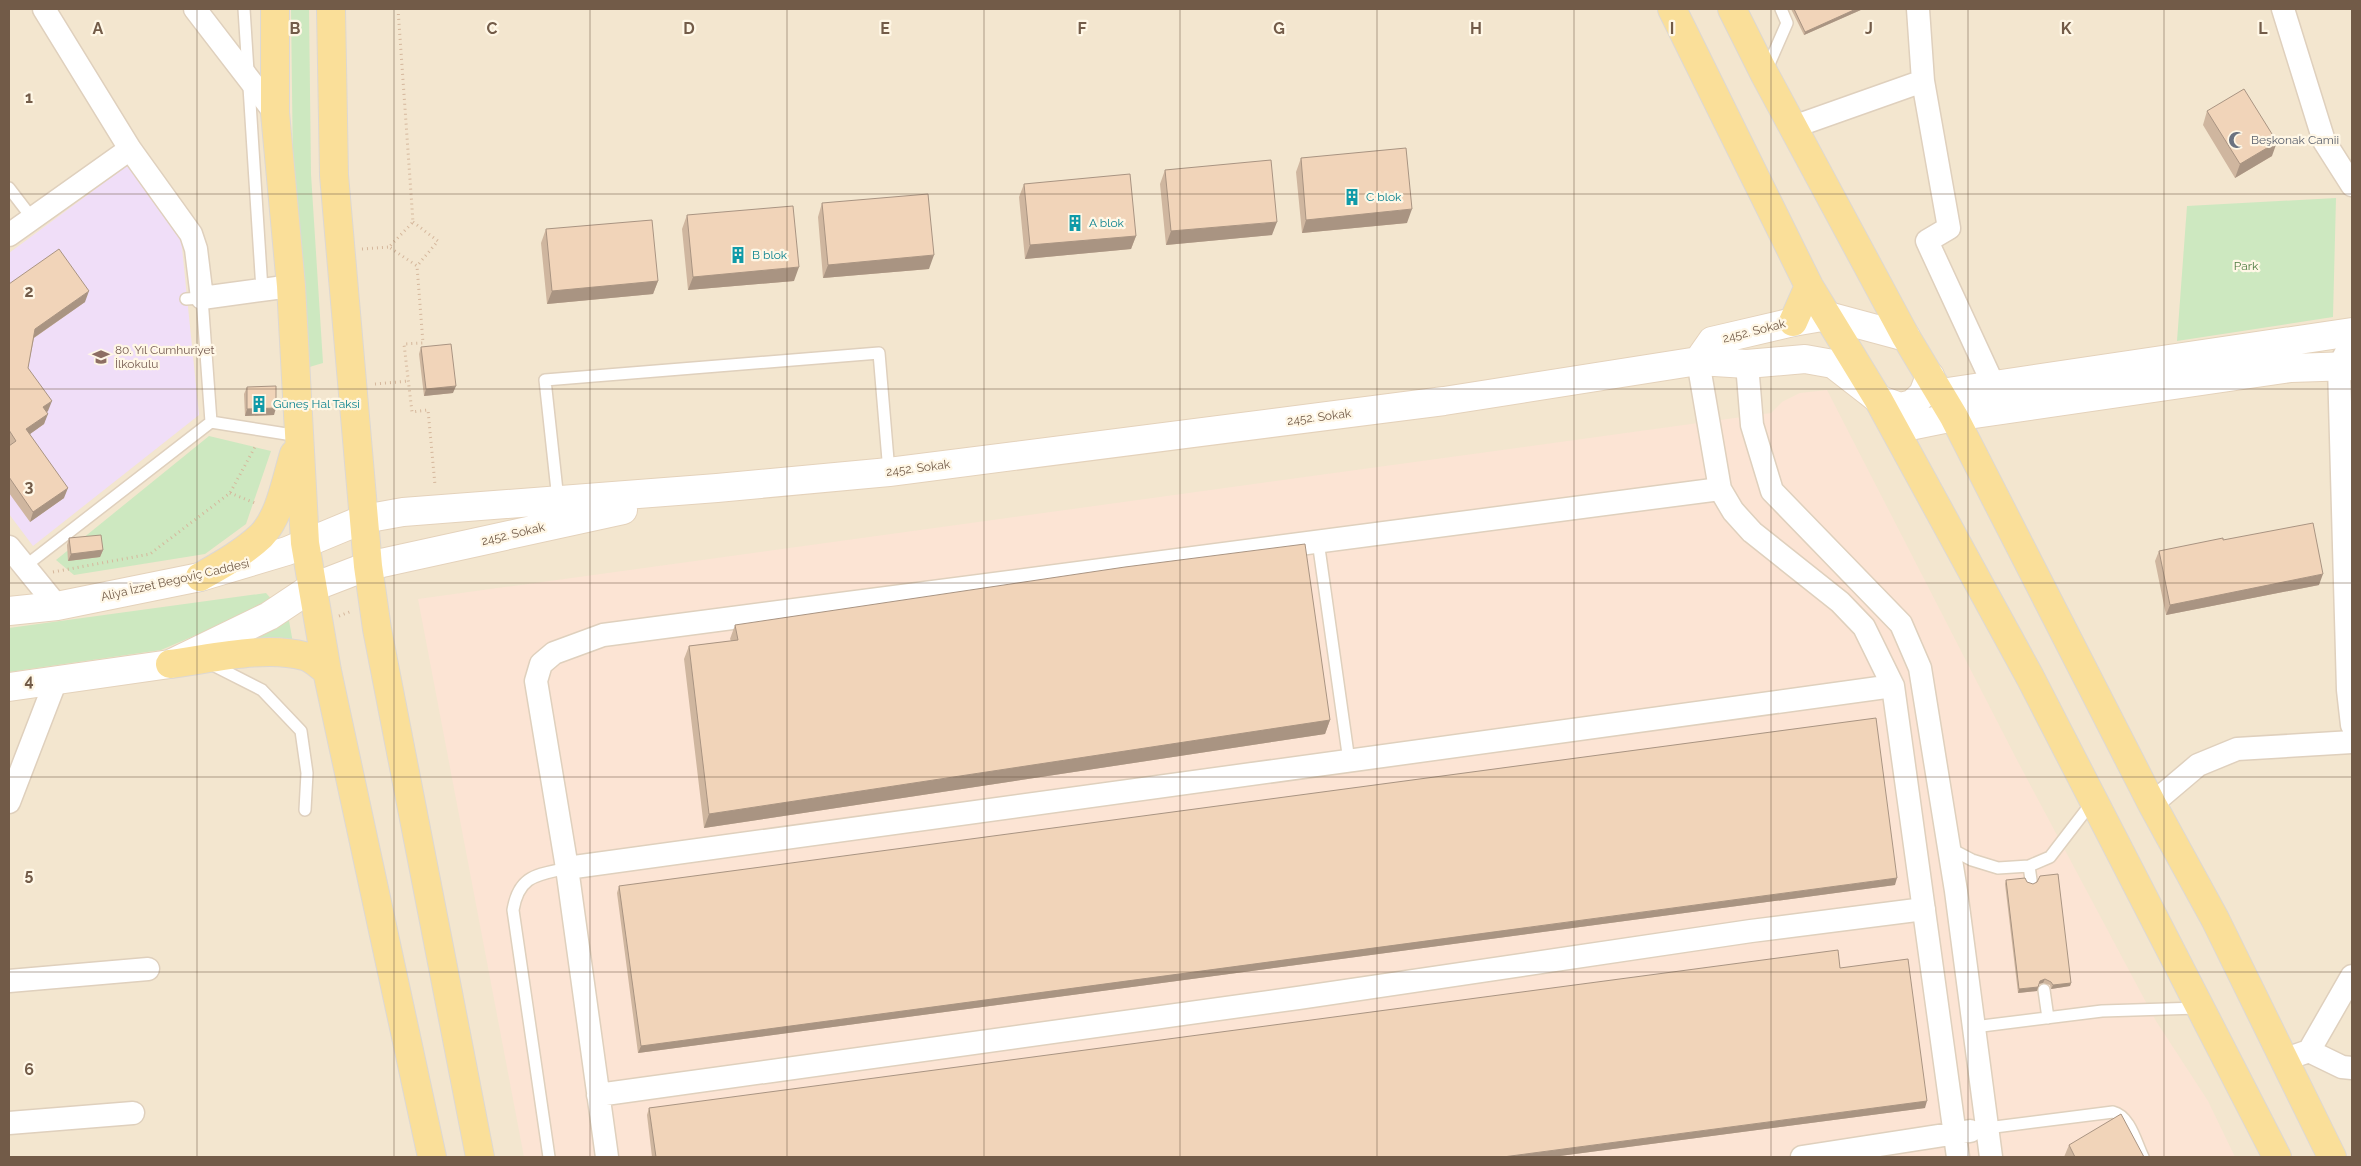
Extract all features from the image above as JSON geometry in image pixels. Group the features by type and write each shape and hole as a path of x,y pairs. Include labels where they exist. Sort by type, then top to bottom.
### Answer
{"main road":[{"path":"275,9 275,113 291,286 305,543 311,588 327,671 432,1157"},
{"path":"1672,9 1809,286 1895,429 2030,677 2277,1157"},
{"path":"1732,9 1765,75 1906,336 1954,417 2152,804 2215,920 2298,1055 2332,1157"},
{"path":"333,17 334,176 368,566 377,629 480,1157"},
{"path":"1793,322 1809,286"},
{"name":"2452. Sokak","path":"364,519 403,512 717,488 889,472 1444,401 1698,361 1712,341 1793,322 1828,316 1906,336"},
{"path":"1698,361 1747,364 1806,359 1833,364 1878,399 1900,407 1912,404 1936,384 1994,386 2352,332"},
{"path":"1895,429 1954,417 2291,368 2345,366"},
{"path":"200,577 232,558 262,535 274,516 300,436"},
{"name":"2452. Sokak","path":"368,566 717,488"},
{"name":"Aliya İzzet Begoviç Caddesi","path":"9,611 57,606 200,577 253,562 364,519"},
{"path":"170,664 269,616 311,588 368,566"},
{"path":"9,687 247,653 278,653 305,656 327,671"}],"street":[{"path":"195,9 275,113"},
{"path":"1918,9 1923,81 1950,228 1927,240 1994,386"},
{"path":"2283,9 2324,140 2352,185"},
{"path":"50,11 130,149 191,234 196,249 194,299 291,286"},
{"path":"1793,127 1923,81"},
{"path":"9,235 130,149"},
{"path":"2352,341 2345,366 2348,690 2352,725"},
{"path":"1698,361 1720,489 1734,511 1752,532 1840,602 1864,627 1893,686 1958,1157"},
{"path":"1747,364 1752,425 1772,491 1901,624 1920,668 1949,848 1990,1157"},
{"path":"607,1157 566,868 536,681 541,664 554,653 603,635 1720,489"},
{"path":"9,547 57,606"},
{"path":"9,802 56,680"},
{"path":"566,868 1893,686"},
{"path":"2152,804 2198,765 2237,749 2352,742"},
{"path":"598,1095 1298,998 1751,931 1924,909"},
{"path":"9,982 148,969"},
{"path":"2352,976 2298,1055 2352,1068"},
{"path":"9,1123 133,1113"},
{"path":"1802,1157 1987,1128"}],"lane":[{"path":"244,9 246,75 262,290"},
{"path":"1765,75 1787,22 1781,9"},
{"path":"9,188 32,218"},
{"path":"194,299 211,422"},
{"path":"558,500 545,380 879,353 889,472"},
{"path":"28,572 211,422 300,436"},
{"path":"1318,541 1349,761"},
{"path":"203,660 262,690 301,731 307,773 305,810"},
{"path":"1949,848 1972,860 1998,868 2029,866 2050,857 2093,801"},
{"path":"2029,866 2030,880"},
{"path":"549,1157 513,910 519,890 532,876 566,868"},
{"path":"2044,990 2048,1018"},
{"path":"1974,1027 2102,1011 2200,1008"},
{"path":"1987,1128 2113,1112 2119,1113 2126,1120 2143,1157"}],"path":[{"path":"389,247 413,222 398,9"},
{"path":"413,222 438,241 417,266 423,343 404,344 412,412 428,410 435,485"},
{"path":"356,249 389,247 417,266"},
{"path":"368,385 409,381"},
{"path":"28,572 150,554 230,493 264,430"},
{"path":"319,623 374,604"}],"shaded area":[{"path":"9,9 2352,9 2352,1157 9,1157"},
{"name":"80. Yıl Cumhuriyet İlkokulu","path":"128,165 181,238 199,415 33,546 9,514 9,253"},
{"path":"1827,390 2017,760 2156,1021 2208,1101 2235,1157 524,1157 418,599 1771,413 1782,402 1800,393"}],"green space":[{"path":"291,9 309,9 311,174 323,363 306,368 293,171"},
{"name":"Park","path":"2336,198 2333,317 2177,341 2187,206"},
{"path":"209,436 271,451 246,524 205,554 74,575 56,560"},
{"path":"266,593 274,602 161,650 9,672 9,628"},
{"path":"288,615 293,643 228,646"}],"building":[{"path":"1794,9 1856,9 1805,32"},
{"name":"Beşkonak Camii","path":"2244,89 2277,142 2240,164 2207,111"},
{"name":"C blok","path":"1406,148 1412,209 1306,220 1301,158"},
{"path":"1271,160 1277,222 1171,231 1165,170"},
{"name":"A blok","path":"1130,174 1136,236 1030,245 1024,184"},
{"path":"928,194 934,255 828,265 822,203"},
{"name":"B blok","path":"793,206 799,267 693,277 687,215"},
{"path":"652,220 658,281 552,291 546,229"},
{"path":"59,249 89,291 35,329 28,368 52,401 43,407 48,414 26,429 68,488 33,512 9,477 9,446 16,441 9,430 9,284"},
{"path":"451,344 456,386 426,389 421,347"},
{"name":"Güneş Hal Taksi","path":"276,386 276,408 247,409 247,387"},
{"path":"2313,523 2323,574 2170,605 2159,551"},
{"path":"101,535 103,550 71,554 69,538"},
{"path":"1305,544 1330,720 709,814 689,646 738,640 735,625 1125,567"},
{"path":"1876,718 1897,878 641,1046 619,886"},
{"path":"2058,874 2071,983 2053,985 2045,979 2040,981 2038,987 2019,989 2006,880 2025,878 2027,882 2033,884 2037,882 2040,876"},
{"path":"1838,950 1840,968 1908,959 1927,1101 1503,1157 656,1157 649,1108"},
{"path":"2121,1114 2144,1157 2075,1157 2069,1145"}],"place":[{"name":"Beşkonak Camii","path":"2237,140"},
{"name":"C blok","path":"1352,197"},
{"name":"A blok","path":"1075,223"},
{"name":"B blok","path":"738,255"},
{"name":"80. Yıl Cumhuriyet İlkokulu","path":"101,357"},
{"name":"Güneş Hal Taksi","path":"259,404"}]}
